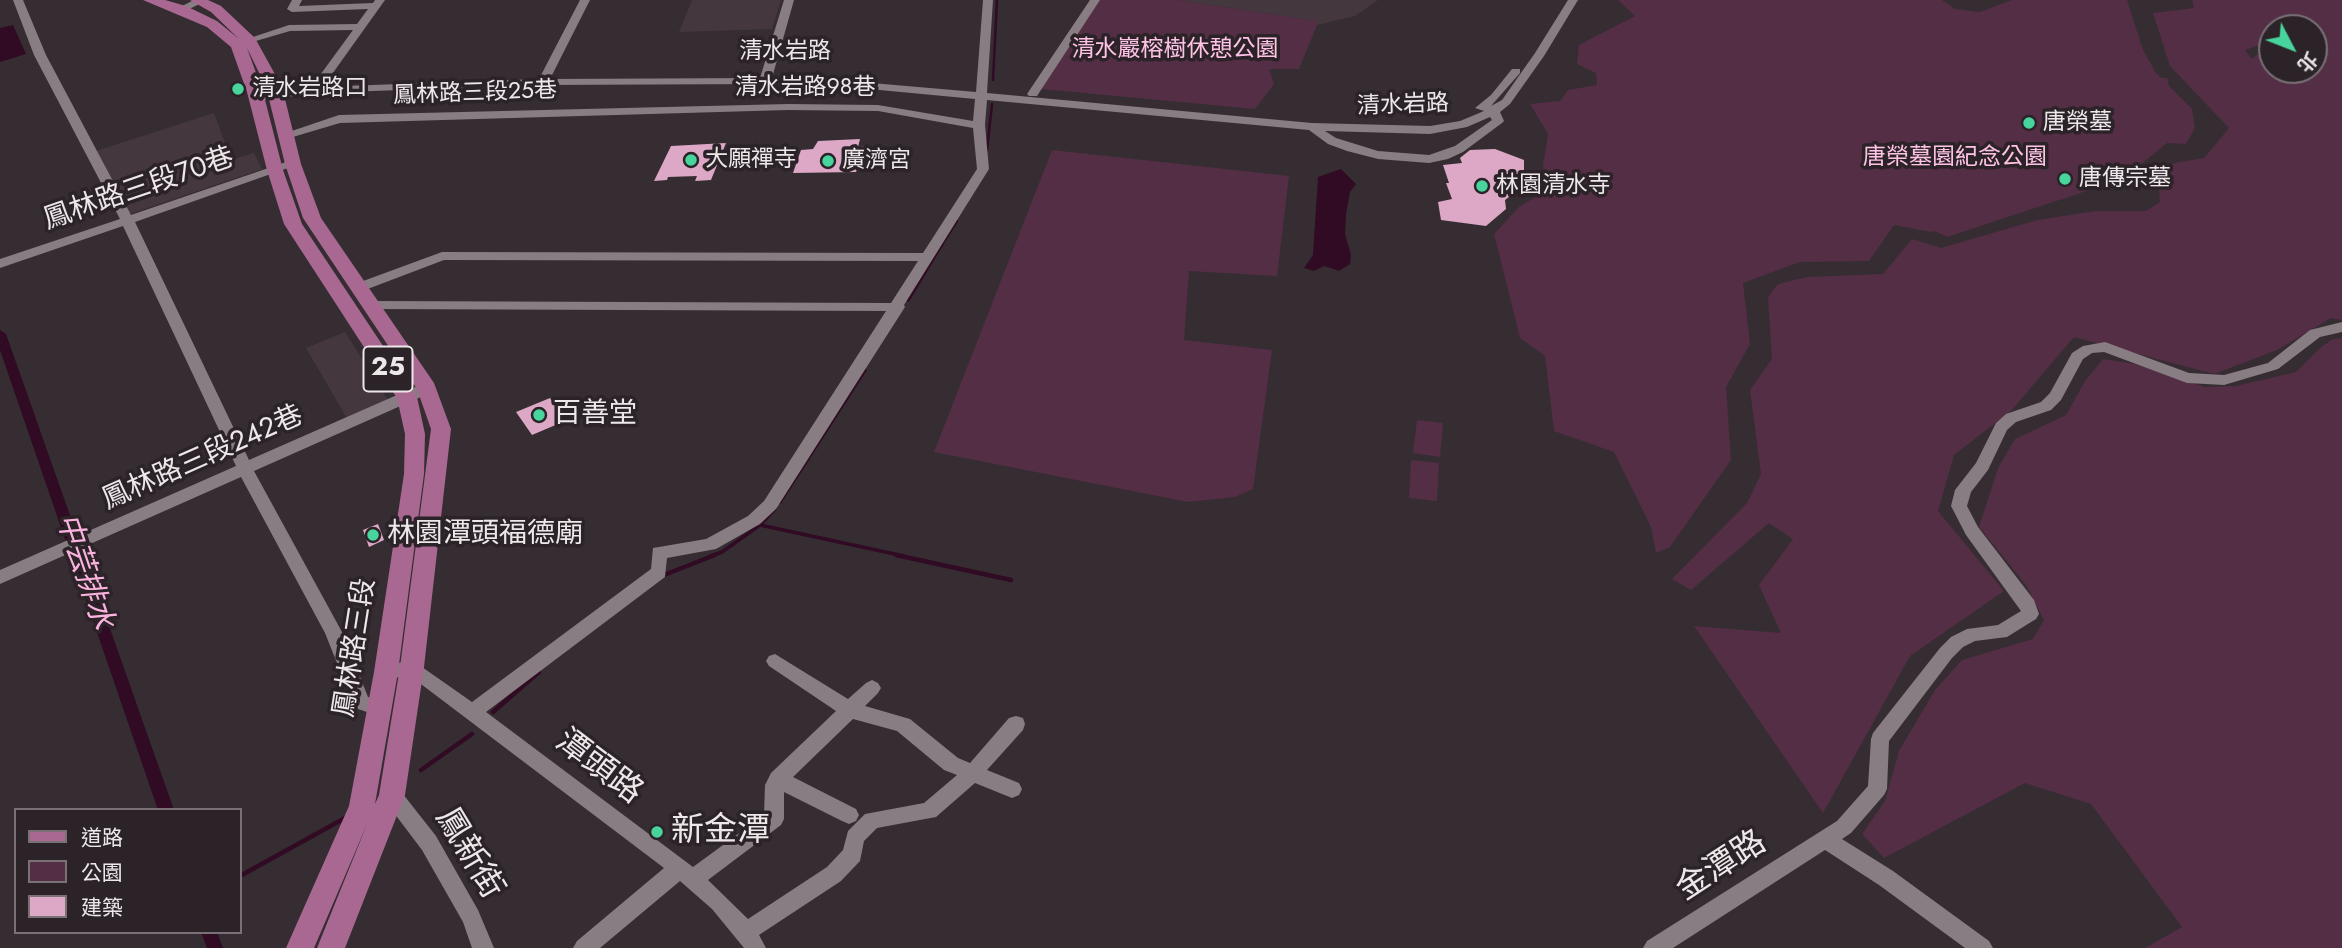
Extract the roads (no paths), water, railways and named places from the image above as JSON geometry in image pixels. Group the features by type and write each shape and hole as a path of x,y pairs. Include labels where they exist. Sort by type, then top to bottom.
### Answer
{"main road":[{"name":"25","path":"150,0 181,9 212,24 238,45 266,92"},
{"name":"25","path":"200,0 228,18 249,40 266,92"},
{"name":"鳳林路三段","path":"266,92 286,135 284,167 312,218 427,388 441,429 399,670 379,708 362,806 300,948"},
{"name":"鳳林路三段","path":"266,92 284,167 293,225 407,397 415,434 392,795 331,948"}],"street":[{"path":"18,0 40,55 127,220 245,469 333,632 361,702 379,708"},
{"path":"181,9 200,0"},
{"path":"297,0 292,9 378,3"},
{"path":"545,78 585,0"},
{"path":"766,77 789,0"},
{"path":"471,713 659,572 659,553 710,545 754,520 770,505 983,169 979,125 988,0"},
{"path":"1033,94 1095,0"},
{"name":"清水岩路","path":"266,92 321,82 545,78 674,91 766,77 1312,124 1430,130 1463,124 1506,102 1573,0"},
{"path":"321,82 378,3"},
{"path":"249,40 289,28 360,27"},
{"name":"清水岩路","path":"266,92 545,78"},
{"name":"清水岩路98巷","path":"674,91 878,108 979,125"},
{"name":"鳳林路三段25巷","path":"286,135 339,119 674,91"},
{"name":"清水岩路","path":"982,94 1033,94 1312,124 1332,141 1351,148 1378,155 1429,159 1444,156 1475,139 1498,121 1489,109"},
{"name":"鳳林路三段70巷","path":"0,264 284,167"},
{"path":"360,287 442,256 927,257"},
{"path":"373,305 898,307"},
{"name":"金潭路","path":"1657,947 1844,827 1877,789 1880,739 1957,642 1973,634 2001,632 2030,614 2028,605 1972,531 1959,506 1963,490 1982,466 2001,427 2011,418 2046,406 2056,396 2077,356 2088,349 2105,347 2187,377 2224,380 2273,366 2315,333 2342,327"},
{"name":"鳳林路三段242巷","path":"0,577 427,388"},
{"path":"775,661 850,710 903,725 951,764 1012,789"},
{"name":"潭頭路","path":"399,670 471,713 686,874 719,902 750,940"},
{"path":"584,948 686,874 774,819 775,785 778,779 872,688"},
{"path":"750,940 834,874 853,854 855,837 872,820 929,811 973,773 1016,724"},
{"path":"778,779 849,815"},
{"name":"鳳新街","path":"392,795 429,843 471,917 483,948"},
{"path":"1824,839 1886,878 1982,948"}],"waterway":[{"path":"993,80 997,0"},
{"path":"987,150 992,104"},
{"path":"941,246 957,221"},
{"path":"908,300 942,244"},
{"name":"中芸排水","path":"0,334 165,808"},
{"path":"780,502 865,370"},
{"path":"760,525 775,509"},
{"path":"711,556 722,552 760,525"},
{"path":"760,525 904,556"},
{"path":"664,575 715,555"},
{"path":"896,555 1011,580"},
{"path":"493,712 539,672"},
{"path":"421,770 472,734"},
{"path":"242,875 345,818"},
{"name":"中芸排水","path":"210,934 215,948"}],"place":[{"name":"清水岩路口","path":"238,89"},
{"name":"唐榮墓","path":"2029,123"},
{"name":"大願禪寺","path":"691,160"},
{"name":"廣濟宮","path":"828,161"},
{"name":"唐傳宗墓","path":"2065,179"},
{"name":"林園清水寺","path":"1482,186"},
{"name":"百善堂","path":"539,415"},
{"name":"林園潭頭福德廟","path":"373,535"},
{"name":"新金潭","path":"657,832"}],"park label":[{"name":"清水巖榕樹休憩公園","path":"1175,50"},
{"name":"唐榮墓園紀念公園","path":"1955,158"}]}
